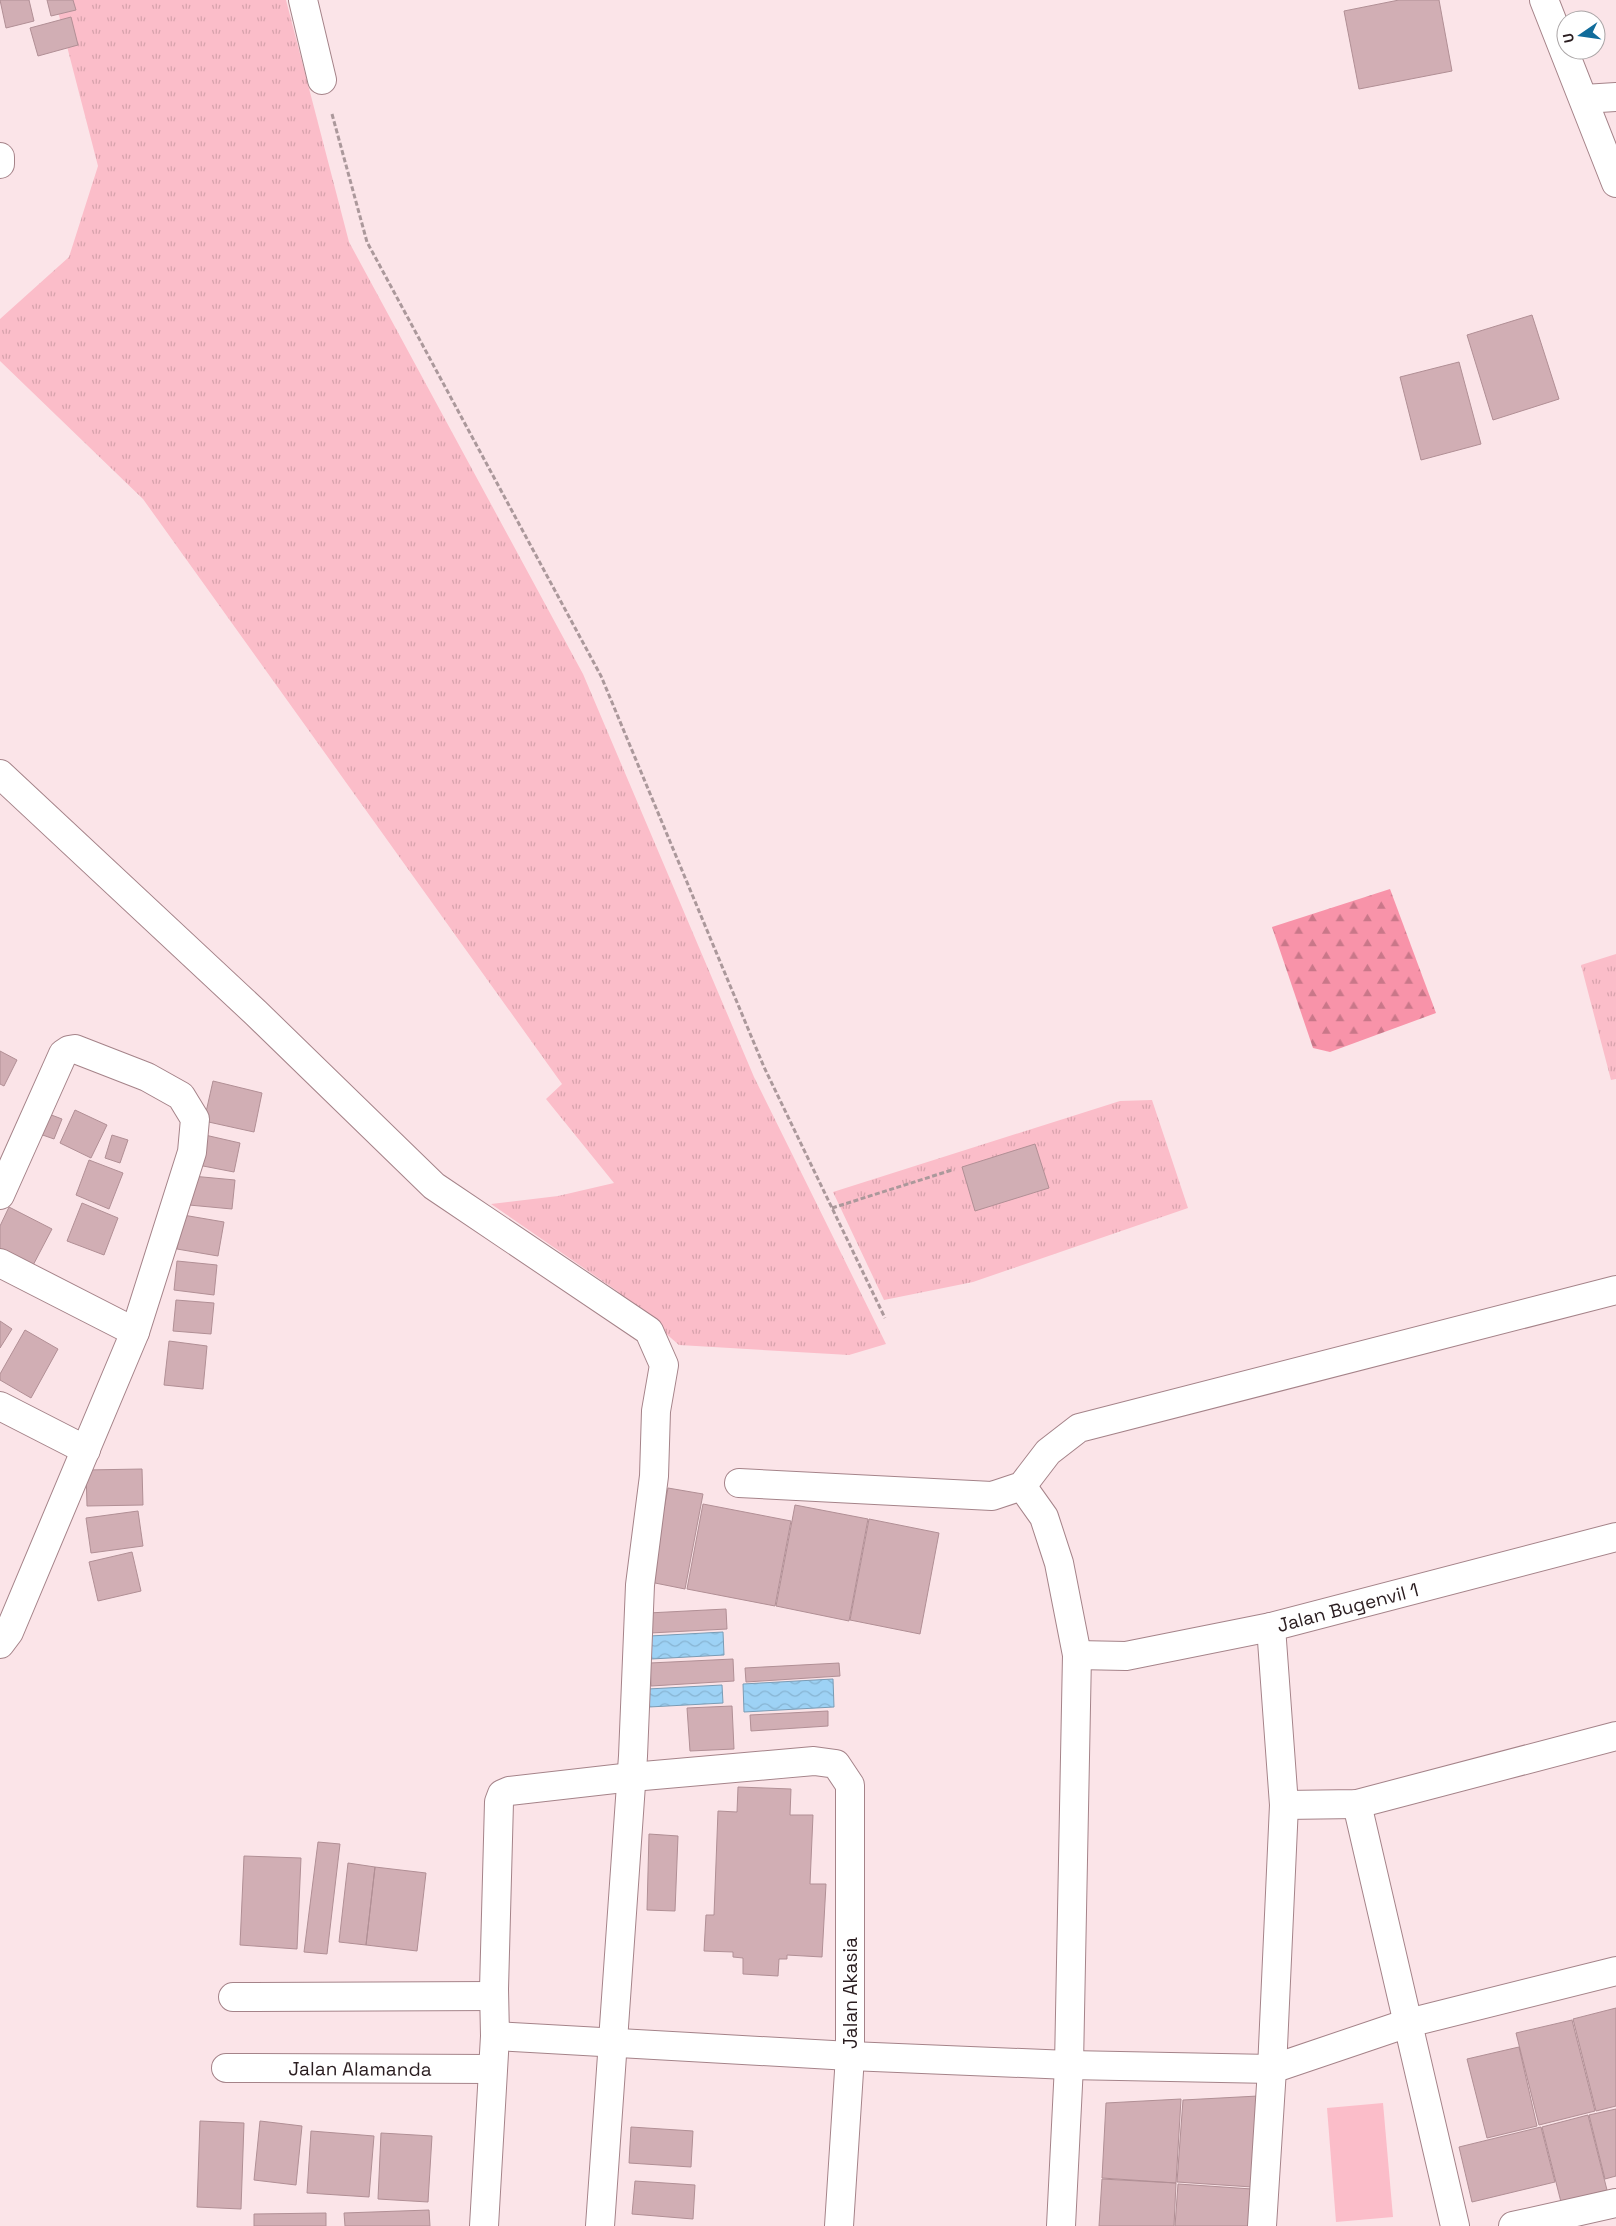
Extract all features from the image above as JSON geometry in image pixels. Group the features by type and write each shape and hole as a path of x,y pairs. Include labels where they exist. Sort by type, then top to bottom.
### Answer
{"street":[{"path":"303,0 322,80"},
{"path":"1544,0 1616,183"},
{"path":"1584,99 1616,97"},
{"path":"0,157 0,164"},
{"path":"0,774 256,1013 434,1186 649,1331 664,1365 656,1411 654,1476 640,1585 632,1777 600,2226"},
{"path":"0,1644 10,1632 135,1332 192,1152 194,1119 181,1096 147,1077 75,1049 69,1050 63,1054 3,1183"},
{"path":"0,1263 135,1332"},
{"path":"739,1483 992,1496 1022,1486 1048,1452 1078,1428 1616,1290"},
{"path":"0,1406 86,1450"},
{"path":"1022,1486 1044,1516 1059,1562 1076,1655 1069,2066 1061,2226"},
{"name":"Jalan Bugenvil 1","path":"1076,1655 1126,1656 1271,1627 1616,1537"},
{"path":"1262,2226 1272,2069 1284,1805 1271,1627"},
{"path":"1284,1805 1357,1804 1616,1736"},
{"name":"Jalan Akasia","path":"632,1777 814,1761 836,1764 850,1785 850,2056 839,2226"},
{"path":"484,2226 495,2036 494,1996 499,1802 502,1794 509,1791 632,1777"},
{"path":"1357,1804 1455,2226"},
{"path":"495,2036 1069,2066 1272,2069 1408,2023 1616,1971"},
{"path":"233,1997 494,1996"},
{"name":"Jalan Alamanda","path":"226,2068 492,2069"},
{"path":"1512,2226 1616,2203"}],"path":[{"path":"322,80 367,242 601,676 764,1067 885,1318"},
{"path":"832,1208 952,1170"}],"green space":[{"path":"55,0 286,0 349,242 583,674 754,1077 886,1344 849,1355 679,1345 617,1291 491,1204 558,1196 614,1183 546,1099 562,1084 143,499 0,361 0,319 69,257 98,166"},
{"path":"1390,889 1436,1013 1330,1052 1313,1048 1272,927"},
{"path":"1616,954 1616,1079 1611,1080 1581,965"},
{"path":"1152,1100 1188,1208 973,1282 884,1300 833,1192 1120,1101"},
{"path":"1383,2103 1393,2217 1336,2222 1327,2108"}],"water":[{"path":"723,1632 724,1655 651,1659 650,1636"},
{"path":"833,1679 834,1707 744,1712 743,1684"},
{"path":"722,1685 723,1703 649,1707 648,1689"}],"building":[{"path":"0,0 29,0 34,21 6,28"},
{"path":"47,0 73,0 76,10 51,16"},
{"path":"1399,0 1439,0 1452,71 1359,89 1344,11"},
{"path":"71,17 78,45 38,56 30,28"},
{"path":"1532,315 1559,399 1493,420 1467,335"},
{"path":"1459,362 1481,444 1421,460 1400,377"},
{"path":"0,1051 17,1060 4,1086 0,1084"},
{"path":"213,1081 262,1093 254,1132 204,1121"},
{"path":"75,1110 107,1125 91,1158 60,1143"},
{"path":"41,1111 62,1119 54,1139 34,1132"},
{"path":"112,1135 128,1140 120,1163 105,1158"},
{"path":"205,1135 240,1143 234,1172 198,1165"},
{"path":"1035,1144 1049,1188 975,1211 962,1167"},
{"path":"89,1160 123,1173 109,1209 76,1195"},
{"path":"192,1176 235,1180 232,1209 189,1205"},
{"path":"82,1203 118,1218 104,1255 67,1241"},
{"path":"9,1207 52,1229 30,1271 0,1256 0,1226"},
{"path":"183,1215 224,1222 218,1256 177,1249"},
{"path":"177,1261 217,1265 214,1295 174,1290"},
{"path":"176,1300 214,1303 211,1334 173,1331"},
{"path":"0,1321 12,1329 0,1348"},
{"path":"25,1330 58,1349 31,1398 0,1380 0,1374"},
{"path":"169,1341 207,1346 203,1389 164,1385"},
{"path":"142,1469 143,1505 87,1506 86,1470"},
{"path":"668,1488 703,1494 685,1589 650,1582"},
{"path":"703,1504 791,1521 775,1606 687,1589"},
{"path":"795,1505 868,1519 849,1621 776,1606"},
{"path":"138,1511 143,1546 91,1553 86,1518"},
{"path":"869,1519 939,1533 920,1634 850,1620"},
{"path":"132,1552 141,1591 98,1601 89,1562"},
{"path":"726,1609 727,1629 650,1633 648,1613"},
{"path":"733,1659 734,1681 651,1686 650,1663"},
{"path":"839,1663 840,1676 746,1682 745,1668"},
{"path":"732,1706 734,1749 690,1751 687,1708"},
{"path":"828,1711 828,1726 751,1731 750,1715"},
{"path":"738,1787 791,1789 790,1815 813,1815 810,1884 826,1884 822,1957 787,1955 787,1959 779,1959 778,1976 743,1974 743,1958 733,1957 733,1952 704,1951 706,1915 714,1915 718,1811 737,1812"},
{"path":"649,1834 678,1836 675,1911 647,1910"},
{"path":"318,1842 340,1844 327,1954 304,1952"},
{"path":"244,1856 301,1858 297,1949 240,1945"},
{"path":"348,1863 375,1867 366,1945 339,1942"},
{"path":"375,1867 426,1873 417,1951 366,1945"},
{"path":"1616,2008 1616,2106 1596,2111 1573,2019"},
{"path":"1572,2020 1595,2111 1539,2125 1516,2033"},
{"path":"1519,2047 1537,2126 1487,2138 1467,2059"},
{"path":"1258,2096 1252,2187 1177,2182 1183,2100"},
{"path":"1181,2099 1176,2183 1102,2178 1106,2103"},
{"path":"1616,2109 1616,2176 1605,2179 1589,2115"},
{"path":"1588,2115 1607,2190 1561,2202 1542,2127"},
{"path":"200,2121 244,2123 241,2209 197,2207"},
{"path":"260,2121 302,2126 296,2185 254,2180"},
{"path":"631,2127 693,2131 691,2167 629,2163"},
{"path":"1541,2127 1555,2182 1472,2202 1459,2147"},
{"path":"311,2131 374,2136 369,2197 307,2193"},
{"path":"381,2133 432,2136 428,2202 378,2199"},
{"path":"1102,2179 1176,2183 1174,2226 1099,2226"},
{"path":"635,2181 695,2185 693,2219 632,2214"},
{"path":"1178,2184 1252,2189 1250,2226 1175,2226"},
{"path":"429,2210 430,2226 345,2226 344,2213"},
{"path":"326,2213 326,2226 254,2226 254,2214"}]}
